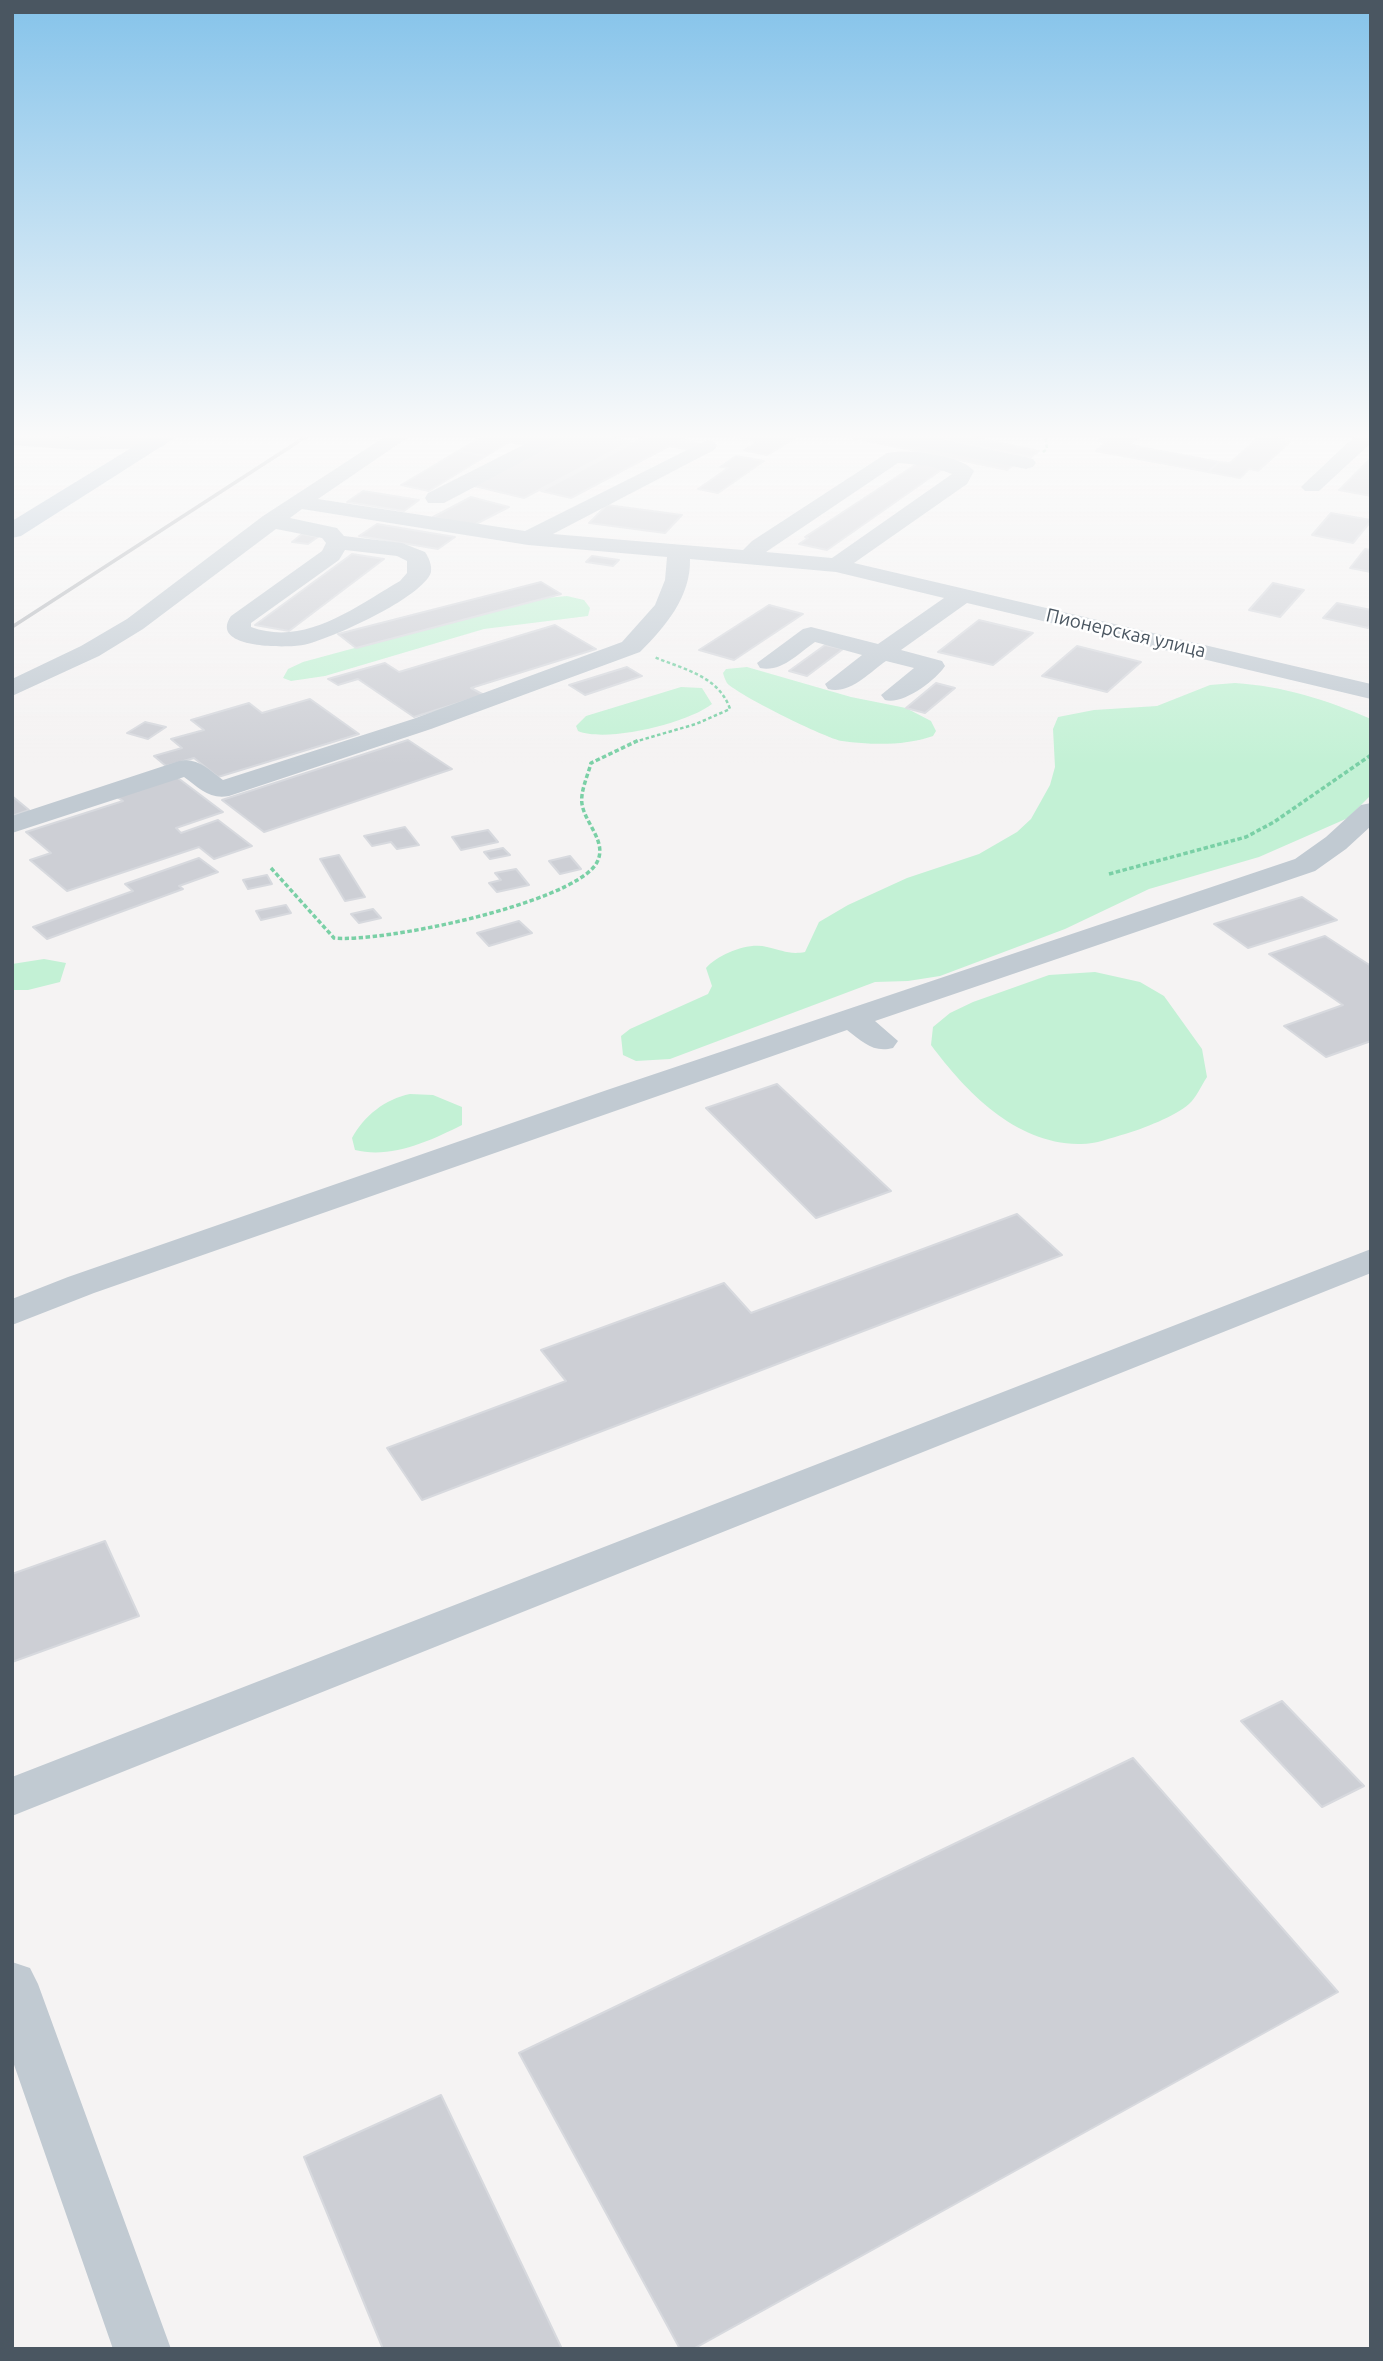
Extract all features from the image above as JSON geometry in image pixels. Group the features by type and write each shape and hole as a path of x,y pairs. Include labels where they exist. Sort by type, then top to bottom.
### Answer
{"street":[{"path":"12,689 90,651 135,624 241,544"},
{"path":"336,544 331,555 239,621 239,631 253,638 281,641 311,638 408,586 419,576 421,567 417,557 402,550 355,544"},
{"name":"Пионерская улица","path":"599,544 836,565 1371,692"},
{"path":"750,556 763,544"},
{"path":"836,565 866,544"},
{"path":"12,825 188,767 219,790 422,724 631,648 649,630 676,591 680,569 678,551"},
{"path":"837,684 964,595"},
{"path":"769,663 811,634 933,666 894,695"},
{"path":"12,1314 94,1281 619,1097 1305,864 1336,843 1371,811"},
{"path":"851,1018 882,1041"},
{"path":"12,1797 1371,1260"},
{"path":"12,1984 142,2349"}],"path":[{"path":"271,868 334,938 359,940 460,920 543,896 582,880 597,864 599,843 582,803 591,763 606,752 636,739 715,718 730,709 724,693 709,681 631,648"},
{"path":"1109,874 1246,837 1274,822 1371,755"}],"green space":[{"path":"567,596 584,600 590,608 588,616 484,629 325,676 291,681 283,678 288,669 303,662 535,599"},
{"path":"747,667 851,697 906,708 931,721 936,731 933,736 922,739 888,744 833,738 763,706 727,683 723,673 726,669"},
{"path":"1235,683 1304,695 1371,719 1371,795 1348,818 1259,857 1149,889 1065,929 940,976 875,982 670,1059 636,1061 623,1055 621,1036 630,1029 708,994 712,986 706,968 718,958 751,946 790,953 805,952 819,922 848,905 907,878 979,854 1017,832 1031,819 1050,785 1055,767 1053,729 1058,717 1094,710 1157,706 1210,685"},
{"path":"681,687 702,688 712,704 685,718 627,733 591,734 578,731 576,726 586,716"},
{"path":"44,959 66,963 60,982 28,990 12,990 12,964"},
{"path":"1095,972 1140,982 1164,996 1202,1049 1207,1077 1192,1101 1183,1109 1140,1129 1096,1142 1078,1144 1055,1141 1033,1135 994,1112 960,1080 931,1045 933,1027 950,1013 973,1002 1049,975"},
{"path":"410,1094 433,1095 462,1107 462,1125 410,1147 382,1152 355,1150 352,1138 369,1116 384,1104"}],"building":[{"path":"409,544 445,544 438,549"},
{"path":"800,544 835,544 827,550"},
{"path":"1365,549 1371,550 1371,572 1350,568"},
{"path":"352,554 384,559 289,631 255,625"},
{"path":"592,556 619,560 613,566 586,562"},
{"path":"541,582 561,594 356,648 338,634"},
{"path":"1273,583 1304,590 1280,617 1249,610"},
{"path":"1337,603 1371,610 1371,624 1368,628 1323,618"},
{"path":"769,605 803,614 734,660 699,650"},
{"path":"979,620 1033,633 993,665 938,652"},
{"path":"555,625 596,649 471,688 484,695 414,717 358,679 338,685 328,679 385,663 399,672"},
{"path":"825,645 843,649 807,676 789,671"},
{"path":"1077,646 1141,662 1107,692 1042,676"},
{"path":"627,667 642,676 585,695 569,685"},
{"path":"936,683 955,688 925,713 906,708"},
{"path":"310,699 359,734 218,777 194,758 166,766 154,756 182,748 171,739 204,730 191,720 249,703 262,713"},
{"path":"145,722 166,727 148,739 127,733"},
{"path":"408,740 452,769 264,832 222,800"},
{"path":"174,775 223,812 176,828 181,833 218,820 252,846 214,859 199,847 67,891 30,860 51,853 26,832 123,801 114,795"},
{"path":"12,796 29,810 12,816"},
{"path":"405,827 419,845 397,849 391,842 372,846 364,836"},
{"path":"488,830 498,842 461,850 452,837"},
{"path":"503,848 510,855 490,859 484,852"},
{"path":"339,855 365,897 345,901 320,859"},
{"path":"570,856 581,869 560,874 549,861"},
{"path":"199,858 218,872 179,886 183,889 47,939 33,927 133,891 125,884"},
{"path":"516,869 529,885 497,892 489,883 501,880 495,873"},
{"path":"267,875 272,884 248,889 243,880"},
{"path":"1302,897 1337,920 1248,948 1214,924"},
{"path":"286,905 291,913 261,920 256,911"},
{"path":"373,909 381,918 359,923 351,914"},
{"path":"519,921 532,933 489,946 477,933"},
{"path":"1325,936 1371,966 1371,1041 1326,1057 1284,1026 1343,1005 1269,954"},
{"path":"777,1084 891,1191 816,1218 706,1108"},
{"path":"1017,1214 1062,1255 422,1500 387,1448 566,1381 541,1350 724,1283 751,1313"},
{"path":"105,1541 139,1616 12,1662 12,1574"},
{"path":"1282,1701 1364,1786 1322,1807 1241,1721"},
{"path":"1133,1758 1338,1992 693,2349 680,2349 519,2053"},
{"path":"441,2095 562,2349 383,2349 304,2157"}],"railway":[{"path":"12,627 140,544"}]}
